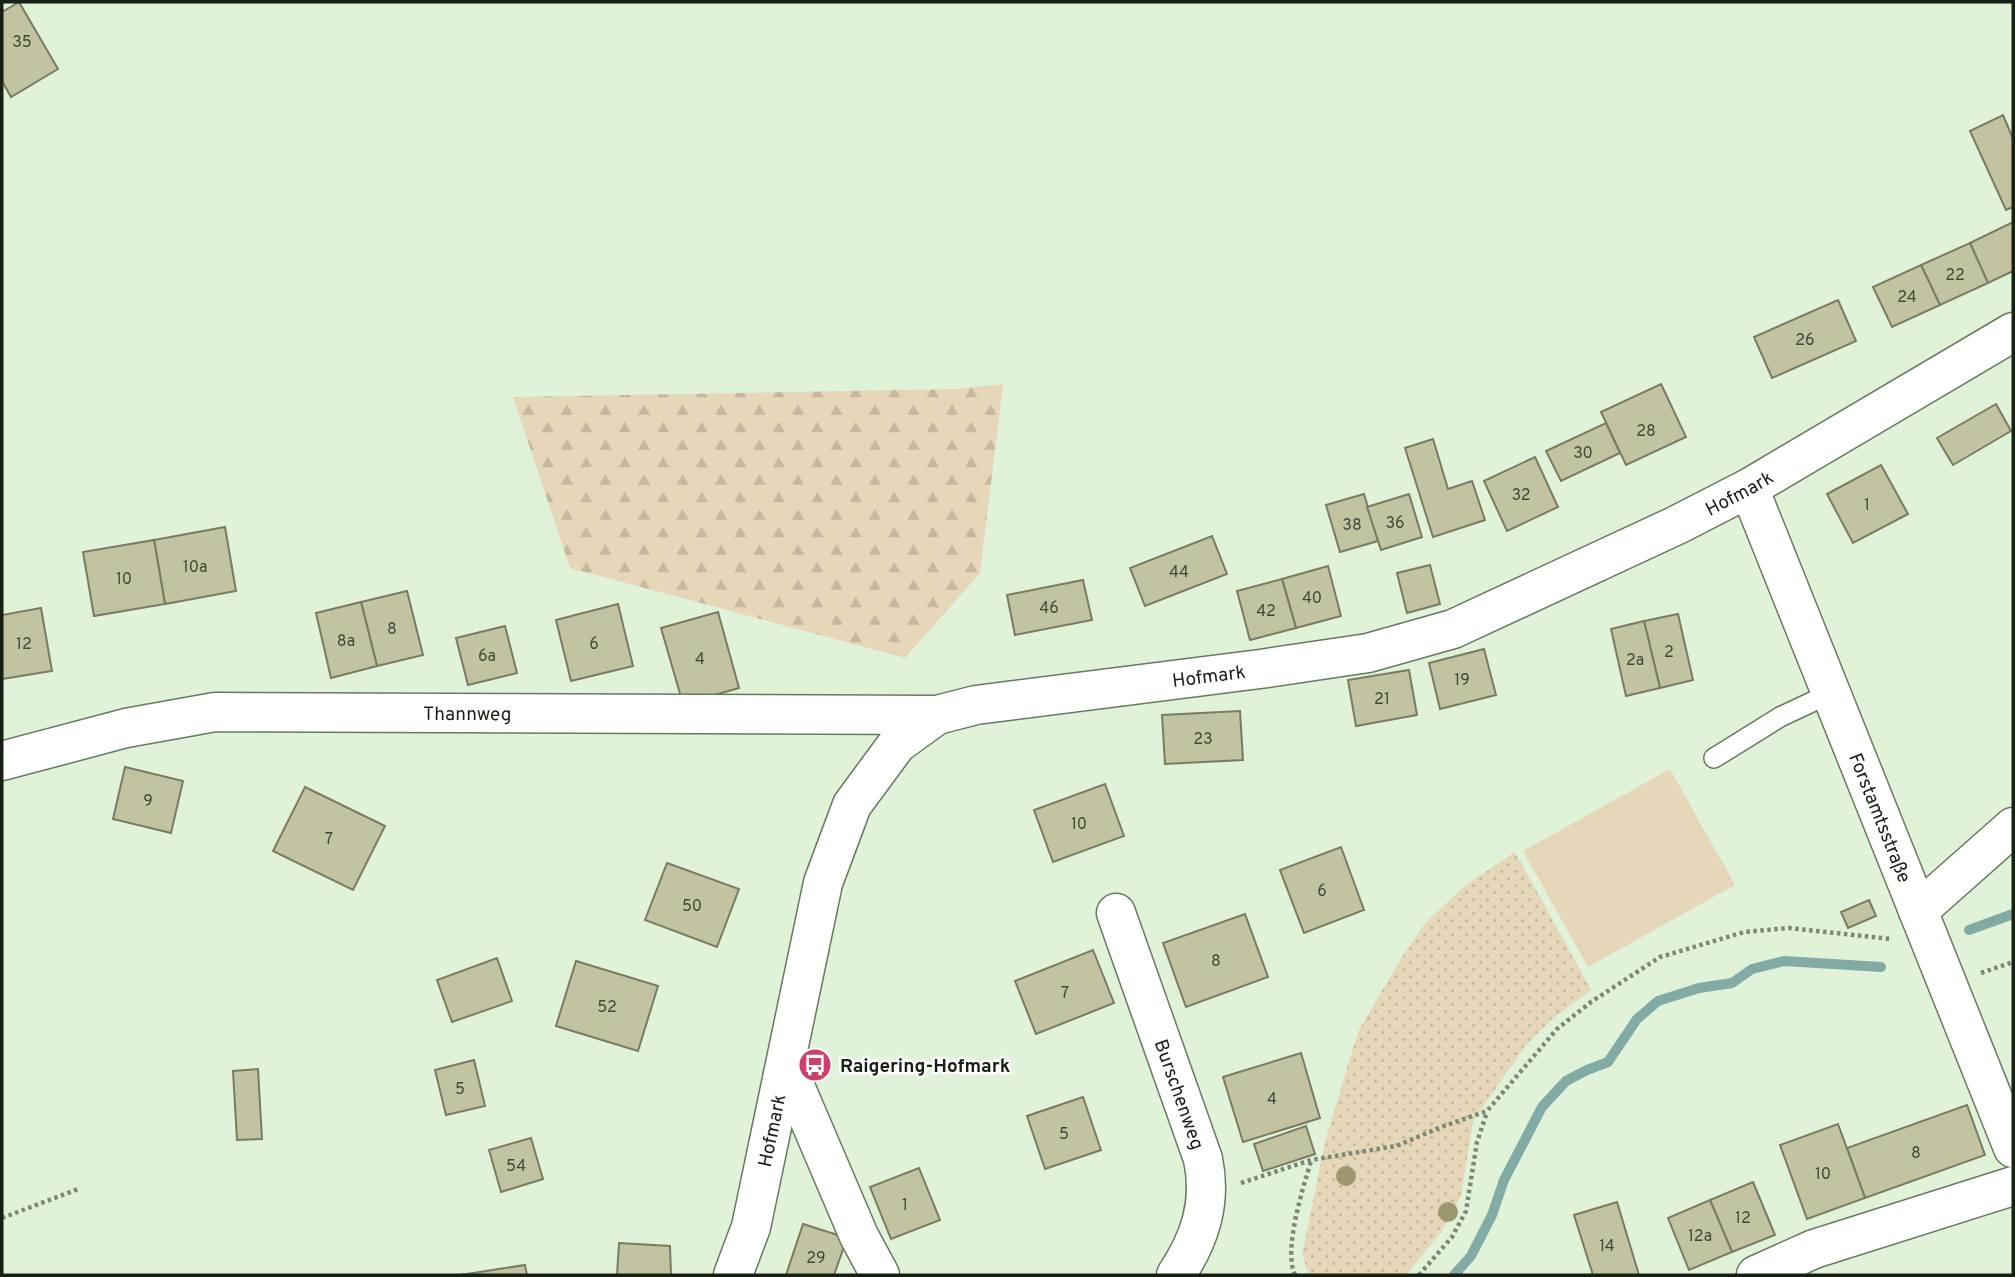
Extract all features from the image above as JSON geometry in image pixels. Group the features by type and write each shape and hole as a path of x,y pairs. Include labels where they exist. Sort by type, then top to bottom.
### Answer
{"street":[{"name":"Hofmark","path":"733,1275 751,1227 822,883 852,805 897,744 937,715 976,705 1368,653 1453,629 1677,526 1749,488 2013,332"},
{"name":"Forstamtsstraße","path":"1749,488 2013,1148"},
{"name":"Thannweg","path":"2,761 126,728 215,712 937,715"},
{"path":"1921,919 2013,827"},
{"name":"Burschenweg","path":"1116,913 1203,1159 1207,1194 1204,1218 1193,1249 1176,1275"},
{"path":"786,1065 859,1236 880,1275"},
{"path":"1756,1275 1814,1249 2013,1186"}],"lane":[{"path":"1714,758 1780,717 1831,693"}],"path":[{"path":"1419,1275 1452,1237 1466,1211 1476,1142 1487,1111 1557,1029 1591,1002 1660,957 1744,932 1790,928 1901,939 1921,919"},
{"path":"1207,1194 1311,1160 1396,1146 1487,1111"},
{"path":"1295,1275 1292,1269 1293,1232 1311,1160"},
{"path":"2,1219 78,1189"}],"green space":[{"path":"1003,384 980,573 905,658 570,568 513,397 956,389"},
{"path":"1670,769 1735,885 1588,967 1523,851"},
{"path":"1515,852 1591,990 1551,1020 1526,1045 1473,1121 1461,1196 1441,1232 1406,1275 1309,1275 1302,1254 1326,1138 1358,1032 1398,963 1426,922 1466,885"}],"building":[{"path":"19,2 58,69 11,97 2,81 2,12"},
{"path":"2003,115 2013,139 2013,207 2006,210 1970,131"},
{"path":"2013,222 2013,271 1988,283 1970,243"},
{"path":"1970,243 1988,283 1940,305 1921,265"},
{"path":"1921,265 1940,305 1892,327 1873,287"},
{"path":"1838,300 1856,341 1772,378 1754,337"},
{"path":"1661,384 1686,437 1626,465 1601,412"},
{"path":"1996,404 2011,431 1953,465 1937,438"},
{"path":"1606,423 1620,453 1561,481 1546,451"},
{"path":"1433,439 1448,489 1472,481 1485,520 1433,537 1405,448"},
{"path":"1535,457 1558,507 1507,531 1484,481"},
{"path":"1881,465 1908,514 1853,543 1827,494"},
{"path":"1364,494 1378,541 1340,552 1326,505"},
{"path":"1409,494 1422,537 1381,550 1367,507"},
{"path":"225,527 236,591 165,604 154,540"},
{"path":"1212,536 1227,574 1145,606 1130,568"},
{"path":"154,540 165,604 94,616 83,552"},
{"path":"1430,565 1440,604 1407,613 1397,573"},
{"path":"1328,566 1341,616 1296,628 1282,579"},
{"path":"1282,579 1296,628 1250,640 1237,591"},
{"path":"1083,580 1092,620 1015,635 1007,595"},
{"path":"407,591 423,655 377,666 361,602"},
{"path":"361,602 377,666 331,678 316,613"},
{"path":"618,604 633,666 571,681 556,620"},
{"path":"41,608 52,671 2,679 2,615"},
{"path":"718,612 739,688 683,704 661,628"},
{"path":"1678,614 1693,680 1660,688 1644,621"},
{"path":"1644,621 1660,688 1626,696 1611,629"},
{"path":"505,626 517,673 468,685 456,638"},
{"path":"1484,649 1496,695 1440,709 1429,663"},
{"path":"1409,670 1417,715 1356,726 1348,680"},
{"path":"1240,711 1243,760 1165,764 1162,715"},
{"path":"125,767 183,781 171,833 113,819"},
{"path":"1105,784 1124,836 1053,862 1034,810"},
{"path":"305,787 385,826 353,890 273,851"},
{"path":"1341,847 1364,910 1304,933 1280,870"},
{"path":"667,863 739,889 717,947 645,920"},
{"path":"1869,900 1876,916 1848,928 1841,912"},
{"path":"1245,914 1268,977 1186,1007 1163,943"},
{"path":"1093,950 1114,1003 1036,1034 1015,981"},
{"path":"497,958 512,1001 452,1022 437,980"},
{"path":"576,961 658,986 638,1051 556,1026"},
{"path":"1301,1053 1320,1118 1243,1142 1223,1077"},
{"path":"474,1060 485,1106 446,1115 435,1070"},
{"path":"258,1069 262,1139 237,1140 233,1071"},
{"path":"1083,1097 1101,1150 1045,1169 1027,1116"},
{"path":"1967,1105 1985,1155 1865,1198 1847,1148"},
{"path":"1838,1124 1865,1198 1807,1219 1780,1145"},
{"path":"1306,1126 1315,1154 1263,1171 1254,1144"},
{"path":"531,1138 543,1179 501,1192 489,1150"},
{"path":"919,1168 940,1220 891,1239 870,1187"},
{"path":"1753,1182 1775,1235 1732,1252 1710,1200"},
{"path":"1710,1200 1732,1252 1689,1270 1668,1218"},
{"path":"1617,1202 1639,1275 1593,1275 1574,1215"},
{"path":"803,1224 847,1238 834,1275 786,1275"},
{"path":"619,1243 670,1246 671,1275 617,1275"},
{"path":"525,1265 527,1275 460,1275"}],"waterway":[{"path":"1969,930 2013,914"},
{"path":"1454,1275 1471,1256 1492,1215 1504,1180 1542,1107 1566,1081 1608,1062 1637,1019 1658,1001 1699,988 1732,983 1752,969 1784,961 1881,967"}],"place":[{"name":"Raigering-Hofmark","path":"815,1065"}]}
